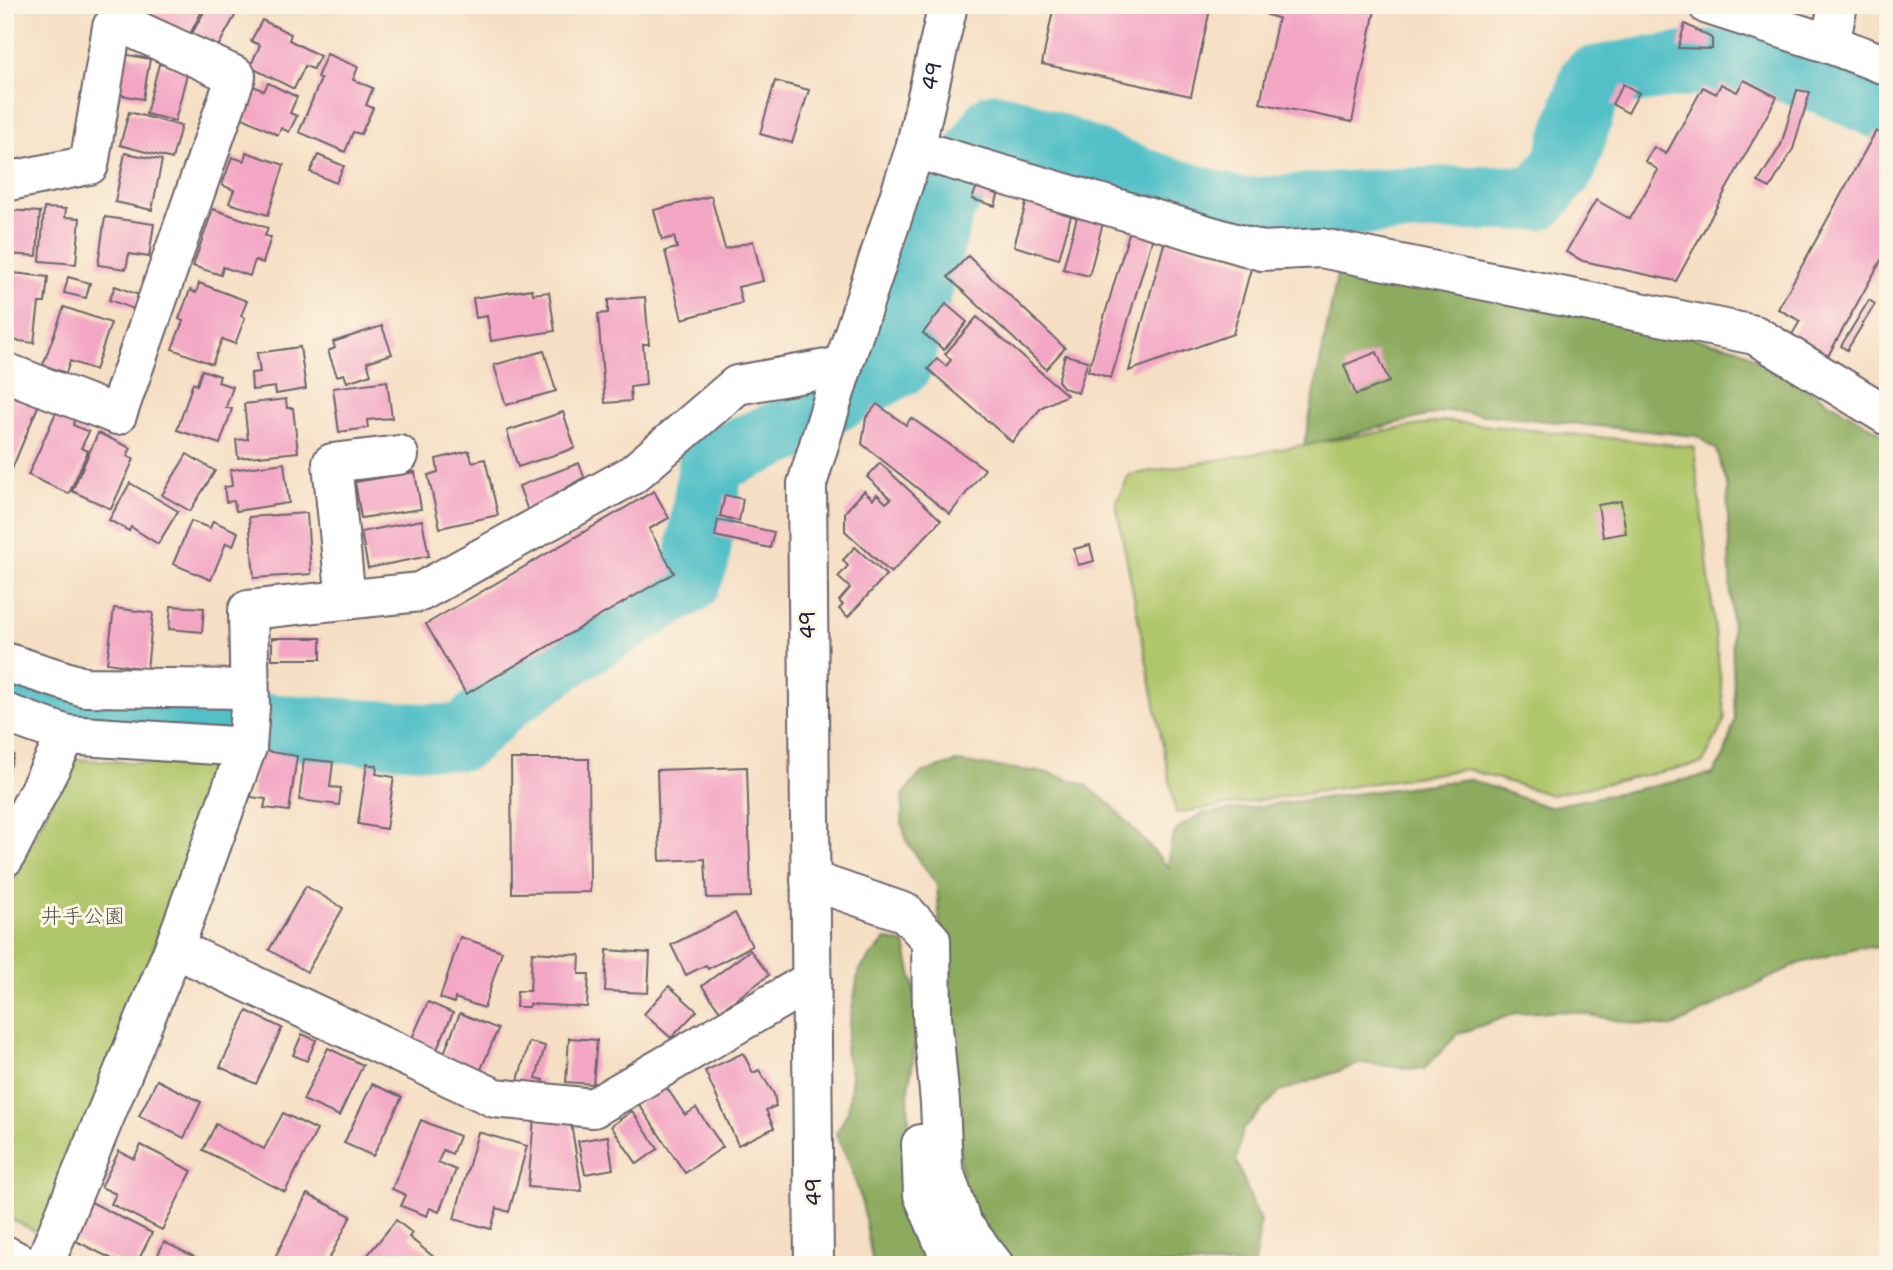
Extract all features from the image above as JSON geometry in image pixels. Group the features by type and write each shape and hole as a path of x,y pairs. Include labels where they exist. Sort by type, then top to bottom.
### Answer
{"street":[{"name":"49","path":"814,1265 807,484 915,149 948,5"},
{"path":"1708,5 1830,44 1888,66"},
{"path":"1830,44 1838,5"},
{"path":"5,182 89,164 112,27 123,24 236,76 117,415 5,372"},
{"path":"915,149 1262,251 1321,248 1755,335 1888,416"},
{"path":"44,1265 174,948 247,747 248,610 420,592 632,475 737,385 842,370"},
{"path":"346,600 332,463 399,455"},
{"path":"5,662 84,687 249,698"},
{"path":"5,713 67,735 247,747"},
{"path":"5,857 67,735"},
{"path":"810,880 906,913 931,940 932,1016 943,1168 962,1224 994,1265"},
{"path":"174,948 495,1098 593,1108 812,981"},
{"path":"932,1016 920,1118 923,1195 953,1265"},
{"path":"5,1255 24,1265"}],"green space":[{"path":"1340,260 1738,348 1888,437 1888,948 1860,947 1797,964 1673,1027 1636,1024 1568,1011 1516,1013 1458,1034 1423,1070 1362,1063 1279,1092 1243,1129 1236,1160 1260,1222 1255,1265 1010,1265 988,1241 963,1186 948,1040 937,885 907,842 902,823 903,795 921,773 956,762 1049,773 1086,785 1112,806 1168,867 1174,834 1202,814 1468,779 1548,807 1713,774 1724,756 1735,720 1727,484 1716,450 1697,436 1447,411 1304,446"},
{"path":"1444,421 1694,447 1725,719 1703,763 1551,795 1466,769 1176,813 1116,504 1129,475"},
{"name":"井手公園","path":"72,759 218,767 123,1036 41,1234 5,1216 5,898"},
{"path":"886,939 905,944 916,996 918,1026 908,1093 910,1175 945,1265 873,1265 862,1202 849,1162 836,1134 848,1111 852,1078 845,1050 859,970"}],"building":[{"path":"144,5 205,5 188,38 137,19"},
{"path":"208,5 241,5 216,50 191,35"},
{"path":"1054,5 1211,5 1191,96 1042,64"},
{"path":"1269,5 1376,5 1352,122 1260,103 1278,18 1267,15"},
{"path":"262,20 291,34 289,40 320,56 313,69 305,66 294,89 250,67 260,45 251,41"},
{"path":"1685,24 1712,38 1712,49 1678,48"},
{"path":"112,52 150,59 143,99 105,92"},
{"path":"327,54 358,67 353,80 373,88 366,105 373,108 361,134 353,132 345,152 299,132 321,79 317,77"},
{"path":"159,64 188,70 175,121 146,114"},
{"path":"1744,80 1777,97 1676,281 1583,261 1566,252 1596,200 1630,219 1658,170 1645,161 1654,147 1666,154 1703,87 1716,94 1721,84 1737,92"},
{"path":"775,81 809,90 792,143 760,134"},
{"path":"268,83 297,97 290,113 297,116 289,132 281,128 278,135 241,117 251,85 264,91"},
{"path":"1623,84 1639,93 1628,113 1612,104"},
{"path":"1797,90 1810,92 1793,149 1770,188 1758,182 1781,145"},
{"path":"129,112 181,126 172,159 120,145"},
{"path":"1876,131 1888,138 1888,248 1828,356 1791,336 1800,321 1778,309"},
{"path":"246,152 284,165 268,215 229,203 234,190 222,185 232,157 244,161"},
{"path":"125,153 162,160 152,210 115,202"},
{"path":"318,155 344,166 336,183 310,172"},
{"path":"977,186 999,192 995,206 972,199"},
{"path":"711,196 725,249 753,241 763,281 738,287 742,303 682,319 665,251 677,248 674,237 662,240 654,210"},
{"path":"1027,200 1072,212 1059,259 1014,246"},
{"path":"44,208 66,209 65,217 80,218 76,264 40,261"},
{"path":"213,209 268,228 265,236 271,237 263,263 255,260 250,276 223,267 221,275 193,266"},
{"path":"6,210 40,212 37,256 5,254"},
{"path":"1078,213 1104,219 1089,276 1063,269"},
{"path":"105,217 154,224 149,257 129,254 126,269 98,265"},
{"path":"1130,230 1153,237 1111,378 1088,371"},
{"path":"1165,240 1252,265 1233,334 1129,371"},
{"path":"968,256 1065,348 1046,369 948,277"},
{"path":"5,272 48,277 45,303 39,303 34,343 11,340 12,332 5,332"},
{"path":"68,277 90,283 86,298 64,293"},
{"path":"199,283 247,301 241,316 245,318 235,344 222,339 212,364 172,349 183,321 179,319 190,290 196,293"},
{"path":"115,286 139,295 134,309 109,300"},
{"path":"532,289 533,294 549,292 555,331 491,341 487,316 476,318 473,298"},
{"path":"645,297 649,344 643,344 646,385 630,387 631,401 605,403 598,314 608,313 608,300"},
{"path":"1869,300 1875,304 1847,350 1841,346"},
{"path":"946,304 967,322 944,350 923,333"},
{"path":"64,307 111,323 95,370 70,361 66,373 43,365"},
{"path":"977,317 1067,395 1042,407 1012,442 928,369 937,359 946,366 951,360 945,354"},
{"path":"382,326 392,354 367,362 371,374 347,382 344,374 337,376 328,351 335,348 333,342"},
{"path":"300,347 306,389 276,394 275,387 252,390 251,373 260,372 257,353"},
{"path":"544,351 556,391 506,405 494,365"},
{"path":"1377,352 1389,382 1356,395 1344,365"},
{"path":"1065,355 1088,361 1078,393 1064,388 1058,381"},
{"path":"202,370 220,376 218,382 233,387 226,407 232,409 220,444 177,430 193,383 197,385"},
{"path":"387,381 392,418 367,420 368,428 339,432 333,388"},
{"path":"5,390 39,404 9,476 5,475"},
{"path":"286,399 287,408 293,408 298,452 238,458 236,440 248,439 244,404"},
{"path":"877,404 906,425 911,418 985,469 950,514 862,444 866,418"},
{"path":"57,410 75,418 73,425 89,432 81,448 88,451 69,494 28,475"},
{"path":"563,412 575,448 518,467 507,431"},
{"path":"98,433 131,448 127,456 134,459 111,509 72,491"},
{"path":"469,451 472,462 485,459 498,515 440,528 428,475 438,472 436,459"},
{"path":"187,454 215,471 190,511 162,495"},
{"path":"284,463 289,503 236,511 234,501 226,502 224,487 232,486 230,470"},
{"path":"579,463 584,477 528,511 519,486"},
{"path":"880,463 941,520 891,573 845,531 845,512 864,491 873,499 877,494 886,503 891,499 867,477"},
{"path":"415,472 421,509 361,518 355,482"},
{"path":"130,483 178,511 158,544 131,527 129,531 109,520"},
{"path":"654,491 669,518 649,529 674,573 466,694 426,624"},
{"path":"725,495 743,499 739,521 720,516"},
{"path":"1621,501 1626,533 1603,537 1598,505"},
{"path":"307,513 311,574 254,578 249,517"},
{"path":"422,520 429,556 368,568 361,532"},
{"path":"718,520 774,532 770,548 715,536"},
{"path":"191,521 210,528 213,521 238,532 233,546 226,543 211,580 173,564"},
{"path":"1090,545 1094,561 1078,565 1074,549"},
{"path":"855,547 886,575 848,617 839,609 843,605 839,601 850,588 838,577 848,566 843,560"},
{"path":"171,606 204,608 202,632 169,629"},
{"path":"114,608 153,613 147,669 107,663"},
{"path":"272,638 321,638 321,659 272,659"},
{"path":"258,750 297,756 289,811 264,808 266,799 251,797"},
{"path":"5,752 14,755 6,780 5,780"},
{"path":"304,759 333,762 330,787 341,788 339,805 299,800"},
{"path":"511,759 589,759 590,892 512,893"},
{"path":"367,764 377,766 376,774 394,777 386,829 358,824"},
{"path":"747,767 751,897 707,898 705,859 660,861 657,770"},
{"path":"306,886 343,908 307,972 269,950"},
{"path":"735,913 752,946 708,969 706,965 686,975 671,945"},
{"path":"460,937 502,951 484,1008 455,998 454,1003 440,998"},
{"path":"607,950 650,953 648,993 605,991"},
{"path":"750,950 769,975 720,1011 702,986"},
{"path":"532,952 580,955 579,974 589,974 587,1007 529,1004 529,1007 516,1007 517,991 530,991"},
{"path":"669,986 697,1011 671,1038 644,1014"},
{"path":"428,1002 453,1013 434,1056 409,1045"},
{"path":"247,1011 282,1028 256,1084 220,1067"},
{"path":"460,1013 498,1029 479,1074 442,1058"},
{"path":"302,1034 316,1040 307,1061 293,1055"},
{"path":"569,1038 597,1040 593,1084 566,1082"},
{"path":"529,1042 545,1046 536,1078 544,1080 540,1094 516,1087"},
{"path":"328,1048 363,1065 339,1116 303,1100"},
{"path":"743,1053 753,1073 759,1070 774,1094 776,1106 766,1110 774,1128 738,1145 705,1071"},
{"path":"157,1080 201,1102 184,1138 139,1116"},
{"path":"372,1084 402,1097 373,1156 344,1143"},
{"path":"665,1085 685,1115 696,1108 723,1147 685,1173 638,1103"},
{"path":"632,1111 658,1149 637,1164 611,1126"},
{"path":"283,1113 317,1130 285,1192 203,1150 216,1124 264,1149"},
{"path":"534,1119 571,1123 582,1191 528,1187"},
{"path":"421,1120 459,1136 452,1154 443,1150 438,1162 456,1170 439,1212 430,1208 427,1216 401,1206 406,1195 392,1189"},
{"path":"478,1132 527,1146 509,1212 497,1208 491,1229 454,1219"},
{"path":"608,1136 613,1169 585,1174 578,1141"},
{"path":"141,1145 192,1171 162,1230 111,1204 116,1194 101,1187 119,1151 134,1159"},
{"path":"307,1194 351,1216 326,1265 271,1265"},
{"path":"91,1202 152,1233 136,1265 124,1265 72,1239"},
{"path":"396,1220 412,1233 409,1237 440,1262 438,1265 376,1265 366,1257"},
{"path":"164,1242 197,1258 194,1265 153,1265"}],"waterway":[{"path":"5,689 68,709 220,723 462,738 508,696 574,650 688,582 697,560 712,455 725,456 794,427 801,418 900,364 943,206 995,125 1013,129 1152,184 1241,211 1437,199 1538,198 1565,165 1592,79 1637,71 1685,64 1755,64 1805,75 1888,111"}]}
